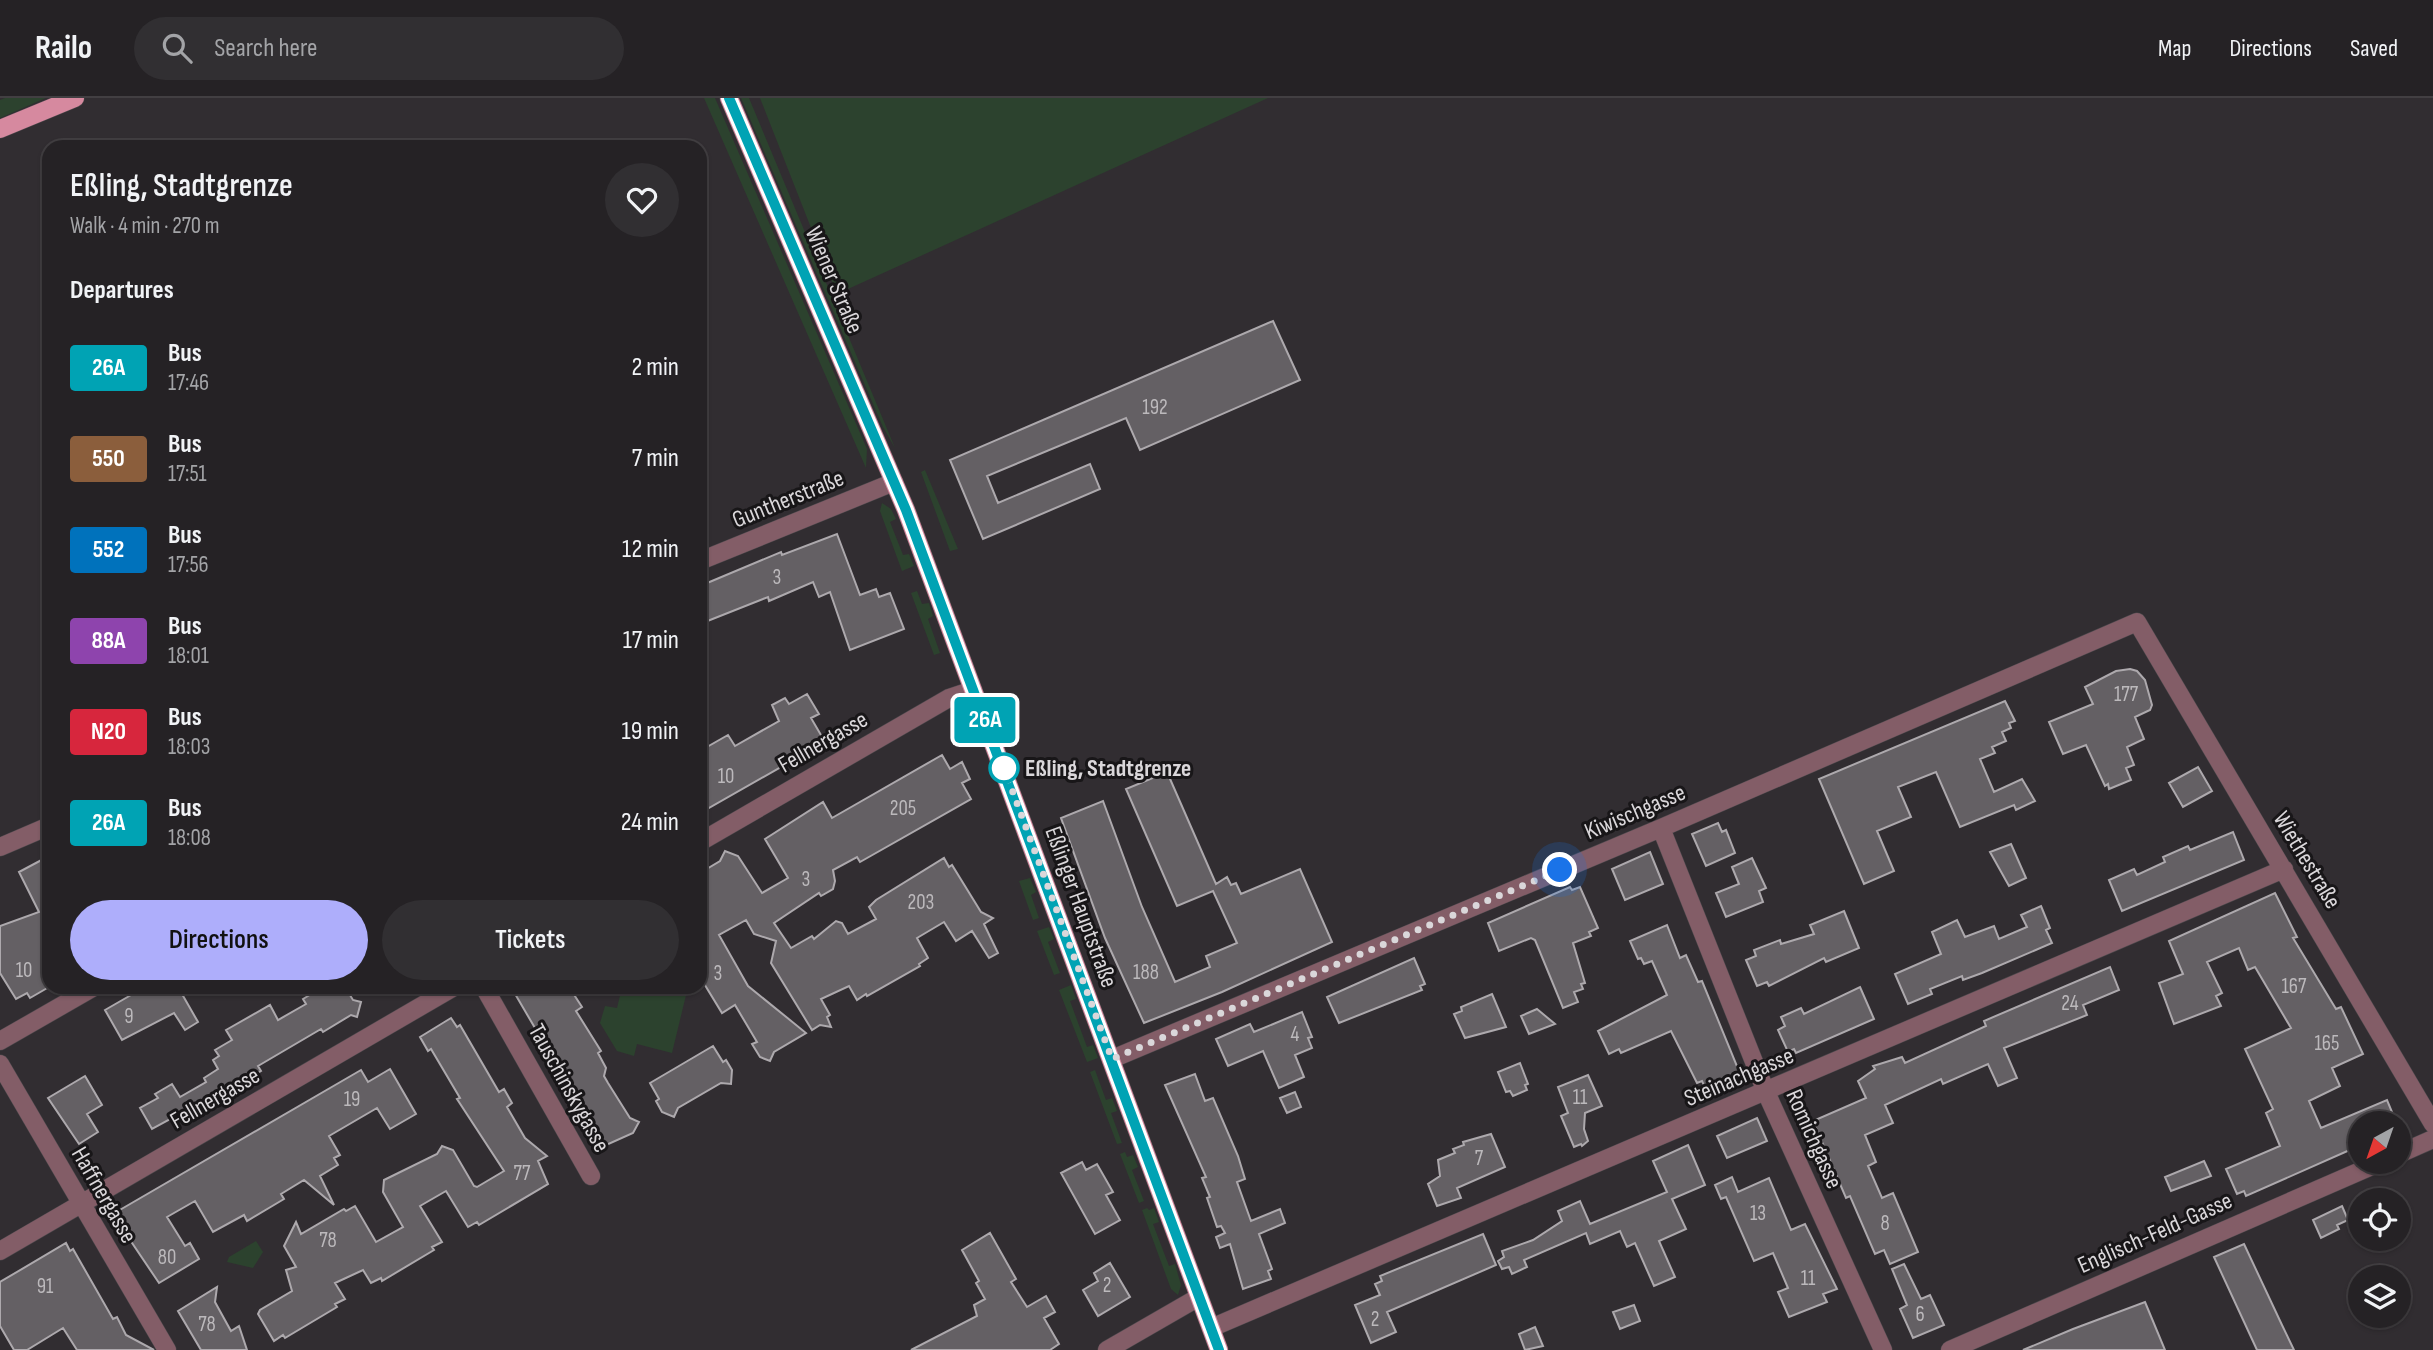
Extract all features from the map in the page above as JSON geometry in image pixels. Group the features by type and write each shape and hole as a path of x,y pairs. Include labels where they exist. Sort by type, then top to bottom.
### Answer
{"main road":[{"path":"0,129 75,98"},
{"name":"Wiener Straße","path":"729,98 894,482"},
{"name":"Eßlinger Hauptstraße","path":"894,482 1219,1350"}],"street":[{"name":"Guntherstraße","path":"707,558 894,482"},
{"name":"Kiwischgasse","path":"1112,1059 1661,828 2137,622"},
{"name":"Wiethestraße","path":"2137,622 2433,1124"},
{"name":"Fellnergasse","path":"707,838 949,698 973,690"},
{"name":"Romichgasse","path":"1661,828 1766,1092 1883,1350"},
{"path":"0,847 42,829"},
{"name":"Steinachgasse","path":"1211,1328 2284,869"},
{"path":"0,1041 82,994"},
{"name":"Fellnergasse","path":"0,1251 442,994"},
{"name":"Tauschinskygasse","path":"488,994 591,1176"},
{"name":"Haffnergasse","path":"0,1064 167,1350"},
{"path":"2412,1148 2433,1139"},
{"name":"Englisch-Feld-Gasse","path":"1950,1350 2353,1174"},
{"path":"1107,1350 1199,1297"}],"green space":[{"path":"46,98 0,118 0,100"},
{"path":"704,98 715,98 867,449 866,468"},
{"path":"741,98 749,98 895,448 883,427"},
{"path":"760,98 1268,98 837,294"},
{"path":"925,470 958,549 950,551 921,472"},
{"path":"882,503 891,509 896,519 890,522 903,555 909,554 914,566 902,571 880,511"},
{"path":"917,591 922,604 929,603 933,616 928,619 940,653 934,655 911,593"},
{"path":"1030,878 1036,892 1031,895 1039,918 1033,920 1019,881"},
{"path":"1049,927 1054,939 1048,942 1060,973 1054,975 1037,931"},
{"path":"1071,985 1076,999 1070,1001 1087,1047 1093,1045 1098,1058 1087,1062 1059,990"},
{"path":"620,994 686,994 672,1053 637,1044 634,1056 617,1051 600,1023 605,1006 617,1008"},
{"path":"1095,1070 1106,1100 1112,1098 1117,1111 1111,1113 1122,1143 1117,1144 1090,1072"},
{"path":"1125,1152 1127,1157 1133,1155 1138,1167 1132,1170 1144,1201 1139,1203 1120,1154"},
{"path":"1154,1208 1159,1222 1153,1224 1169,1266 1175,1264 1181,1285 1178,1295 1171,1289 1142,1210"},
{"path":"256,1241 263,1252 253,1268 227,1262 229,1257"}],"building":[{"path":"1273,321 1300,380 1140,450 1126,418 987,476 998,503 1090,464 1100,489 983,539 950,460"},
{"path":"837,534 860,595 876,589 879,597 890,593 904,629 850,650 830,592 819,597 813,582 769,601 768,597 707,621 707,583 781,552 782,555"},
{"path":"2116,671 2137,671 2145,680 2152,705 2150,710 2135,717 2144,739 2127,747 2134,765 2126,768 2131,780 2109,789 2108,784 2105,786 2086,745 2063,754 2049,722 2093,704 2085,687"},
{"path":"807,694 819,714 811,718 825,742 707,809 707,747 728,735 735,746 779,721 772,705 785,698 789,704"},
{"path":"2005,701 2015,721 2009,723 2011,728 2002,732 2006,741 1992,747 1995,753 1980,759 1994,792 2022,779 2035,801 2016,810 2014,805 1960,827 1936,772 1898,787 1911,817 1877,831 1894,871 1864,884 1819,779"},
{"path":"942,755 950,769 962,762 970,779 962,783 971,799 860,862 857,857 833,870 833,889 821,896 819,893 774,923 791,948 812,936 814,939 836,921 842,923 848,934 876,919 869,907 876,900 944,858 949,867 952,865 981,912 993,918 984,924 998,953 989,958 972,931 956,941 944,922 917,938 928,958 919,964 920,966 857,1000 849,986 821,999 830,1015 827,1017 831,1027 820,1025 812,1030 771,963 776,941 754,934 746,920 719,935 748,986 806,1033 774,1052 770,1061 760,1057 752,1044 757,1042 735,1005 722,1013 707,988 707,869 720,861 725,851 738,856 762,893 788,878 765,839 823,802 832,818"},
{"path":"2198,767 2212,791 2183,807 2169,783"},
{"path":"1167,772 1216,884 1227,877 1231,885 1236,883 1241,894 1300,869 1332,942 1222,992 1144,1023 1105,938 1061,818 1103,801 1142,907 1175,982 1210,967 1206,956 1237,943 1213,891 1177,906 1126,789"},
{"path":"1718,823 1722,832 1726,830 1735,853 1706,866 1692,834"},
{"path":"2233,832 2244,860 2122,911 2109,880 2134,869 2137,875 2165,862 2163,857 2188,846 2190,850"},
{"path":"2011,844 2026,878 2009,886 1990,852"},
{"path":"1650,852 1663,884 1625,900 1612,869"},
{"path":"1752,858 1766,888 1759,891 1763,902 1726,917 1716,893 1739,884 1732,867"},
{"path":"42,860 42,991 30,998 27,993 16,999 0,973 0,926 39,912 19,872"},
{"path":"1570,887 1572,890 1580,887 1598,928 1589,932 1591,936 1573,943 1585,983 1581,984 1583,989 1574,992 1578,1002 1563,1008 1535,940 1531,938 1499,951 1488,923"},
{"path":"2275,893 2297,937 2293,938 2336,1009 2341,1007 2363,1054 2332,1068 2340,1086 2309,1101 2321,1128 2348,1117 2348,1151 2246,1196 2244,1191 2237,1194 2226,1169 2280,1146 2266,1113 2273,1109 2245,1049 2291,1028 2255,967 2248,970 2239,948 2207,962 2222,993 2216,996 2221,1006 2174,1024 2159,983 2183,974 2169,941"},
{"path":"2041,906 2050,928 2046,930 2052,943 1982,973 1963,980 1962,976 1930,989 1932,994 1908,1004 1895,974 1941,954 1932,932 1957,920 1965,937 1994,926 1999,939 2027,927 2021,915"},
{"path":"1844,911 1859,948 1826,962 1824,958 1769,986 1767,982 1757,986 1746,960 1756,956 1754,950 1780,940 1781,944 1814,934 1810,925"},
{"path":"1667,925 1680,958 1686,955 1698,982 1702,981 1741,1076 1707,1092 1702,1081 1697,1083 1671,1031 1621,1053 1619,1049 1609,1054 1598,1031 1667,995 1652,961 1644,964 1641,958 1638,959 1630,941"},
{"path":"1414,958 1425,984 1420,986 1422,990 1339,1023 1327,997"},
{"path":"2110,967 2119,990 2083,1005 2087,1015 2004,1048 2017,1078 1998,1086 1988,1064 1943,1084 1941,1079 1885,1105 1893,1123 1865,1135 1876,1162 1868,1166 1882,1198 1893,1193 1918,1252 1890,1264 1884,1250 1875,1254 1850,1196 1846,1198 1813,1121 1866,1098 1858,1081 1875,1069 1873,1066 1902,1057 1905,1063 1986,1026 1984,1021"},
{"path":"1860,987 1874,1019 1796,1053 1794,1049 1788,1052 1778,1030 1785,1026 1781,1017 1801,1008 1804,1014"},
{"path":"133,994 182,994 198,1022 185,1030 174,1013 122,1040 105,1010"},
{"path":"311,994 349,994 353,1000 361,1002 357,1017 351,1015 323,1032 321,1029 258,1066 261,1071 231,1090 229,1087 152,1129 140,1108 158,1098 155,1094 172,1084 180,1097 206,1082 204,1078 218,1069 213,1060 219,1056 215,1050 232,1040 226,1030 270,1005 278,1020 306,1004 303,999"},
{"path":"515,994 574,994 582,1007 576,1011 601,1051 598,1053 606,1068 604,1076 630,1118 639,1122 633,1133 604,1146"},
{"path":"1492,994 1506,1027 1465,1038 1454,1014 1462,1011 1461,1007"},
{"path":"1537,1009 1555,1024 1529,1034 1521,1016"},
{"path":"1302,1012 1312,1037 1308,1038 1312,1048 1295,1055 1304,1077 1279,1088 1263,1051 1228,1066 1216,1039 1250,1024 1254,1032"},
{"path":"451,1018 457,1027 460,1025 499,1092 504,1089 512,1103 507,1107 525,1138 547,1156 538,1161 548,1184 479,1225 477,1222 468,1227 446,1191 420,1206 442,1242 432,1247 434,1250 382,1281 381,1278 371,1283 363,1270 335,1283 345,1299 335,1304 337,1307 285,1338 283,1335 274,1341 258,1314 260,1310 292,1291 286,1270 296,1267 284,1246 296,1222 301,1234 344,1209 346,1211 355,1206 376,1242 403,1227 383,1192 384,1180 437,1154 442,1146 453,1150 474,1186 477,1187 504,1171 457,1099 460,1098 431,1049 428,1051 420,1037"},
{"path":"713,1046 732,1070 731,1084 721,1083 678,1108 674,1117 662,1112 656,1101 659,1099 650,1083"},
{"path":"1520,1063 1528,1084 1525,1085 1527,1090 1513,1096 1510,1091 1506,1092 1498,1072"},
{"path":"390,1069 416,1114 390,1129 377,1108 329,1136 340,1155 334,1158 338,1165 320,1176 334,1205 304,1180 281,1194 284,1199 247,1221 244,1215 213,1232 195,1201 167,1217 185,1246 190,1243 199,1259 159,1283 124,1231 129,1229 118,1211 361,1070 368,1082"},
{"path":"1195,1074 1205,1101 1213,1098 1238,1156 1245,1179 1237,1182 1251,1221 1280,1209 1285,1223 1259,1234 1272,1269 1268,1271 1271,1279 1243,1289 1230,1244 1220,1248 1216,1237 1225,1233 1221,1226 1217,1227 1202,1178 1206,1177 1165,1085"},
{"path":"1588,1075 1602,1106 1585,1113 1584,1129 1588,1141 1582,1146 1581,1144 1574,1147 1561,1116 1568,1113 1558,1087"},
{"path":"85,1076 102,1105 87,1114 98,1132 79,1144 48,1098"},
{"path":"1295,1092 1301,1107 1287,1113 1280,1098"},
{"path":"2387,1100 2392,1111 2361,1111"},
{"path":"1757,1118 1767,1141 1727,1158 1717,1136"},
{"path":"1491,1134 1505,1167 1457,1188 1461,1198 1437,1206 1428,1184 1440,1176 1438,1160 1455,1153 1453,1149 1464,1145 1463,1142"},
{"path":"1688,1145 1705,1185 1672,1199 1686,1229 1659,1241 1675,1277 1654,1286 1635,1243 1627,1247 1620,1231 1590,1244 1586,1233 1524,1260 1527,1267 1512,1274 1509,1267 1502,1269 1498,1261 1504,1257 1502,1251 1533,1240 1562,1221 1558,1211 1580,1201 1590,1224 1667,1192 1653,1161"},
{"path":"2204,1161 2211,1176 2171,1191 2165,1177"},
{"path":"1082,1162 1086,1170 1097,1164 1113,1192 1106,1195 1120,1220 1095,1234 1061,1173"},
{"path":"1732,1177 1738,1192 1769,1178 1791,1230 1805,1224 1837,1289 1823,1294 1827,1302 1789,1317 1778,1292 1788,1288 1773,1253 1754,1261 1726,1197 1721,1199 1715,1185"},
{"path":"2342,1206 2348,1220 2337,1225 2339,1229 2321,1238 2313,1220"},
{"path":"990,1233 1016,1279 1011,1282 1027,1307 1046,1296 1055,1312 1044,1318 1059,1344 1050,1350 911,1350 977,1316 974,1305 985,1299 976,1283 979,1281 962,1250"},
{"path":"1483,1234 1496,1265 1387,1312 1396,1332 1371,1343 1355,1305 1380,1295 1375,1284 1382,1281 1380,1276"},
{"path":"66,1243 70,1251 73,1249 113,1319 117,1317 126,1335 154,1350 77,1350 63,1328 27,1350 14,1350 0,1326 0,1282"},
{"path":"2244,1244 2294,1350 2257,1350 2214,1257"},
{"path":"1110,1263 1130,1297 1098,1316 1083,1290 1098,1281 1094,1273"},
{"path":"1904,1264 1921,1299 1930,1295 1944,1325 1913,1338 1900,1309 1907,1305 1892,1269"},
{"path":"217,1287 215,1302 231,1331 239,1326 247,1350 201,1350 178,1311"},
{"path":"2145,1302 2165,1350 2023,1350 2073,1329"},
{"path":"1634,1305 1640,1321 1620,1329 1613,1312"},
{"path":"1535,1327 1543,1346 1525,1350 1519,1334"}],"bus line":[{"name":"26A","path":"729,98 906,510 1219,1350"}],"place":[{"name":"Eßling, Stadtgrenze","path":"1004,768"}],"route":[{"path":"1004,768 1112,1059 1560,870"}]}
